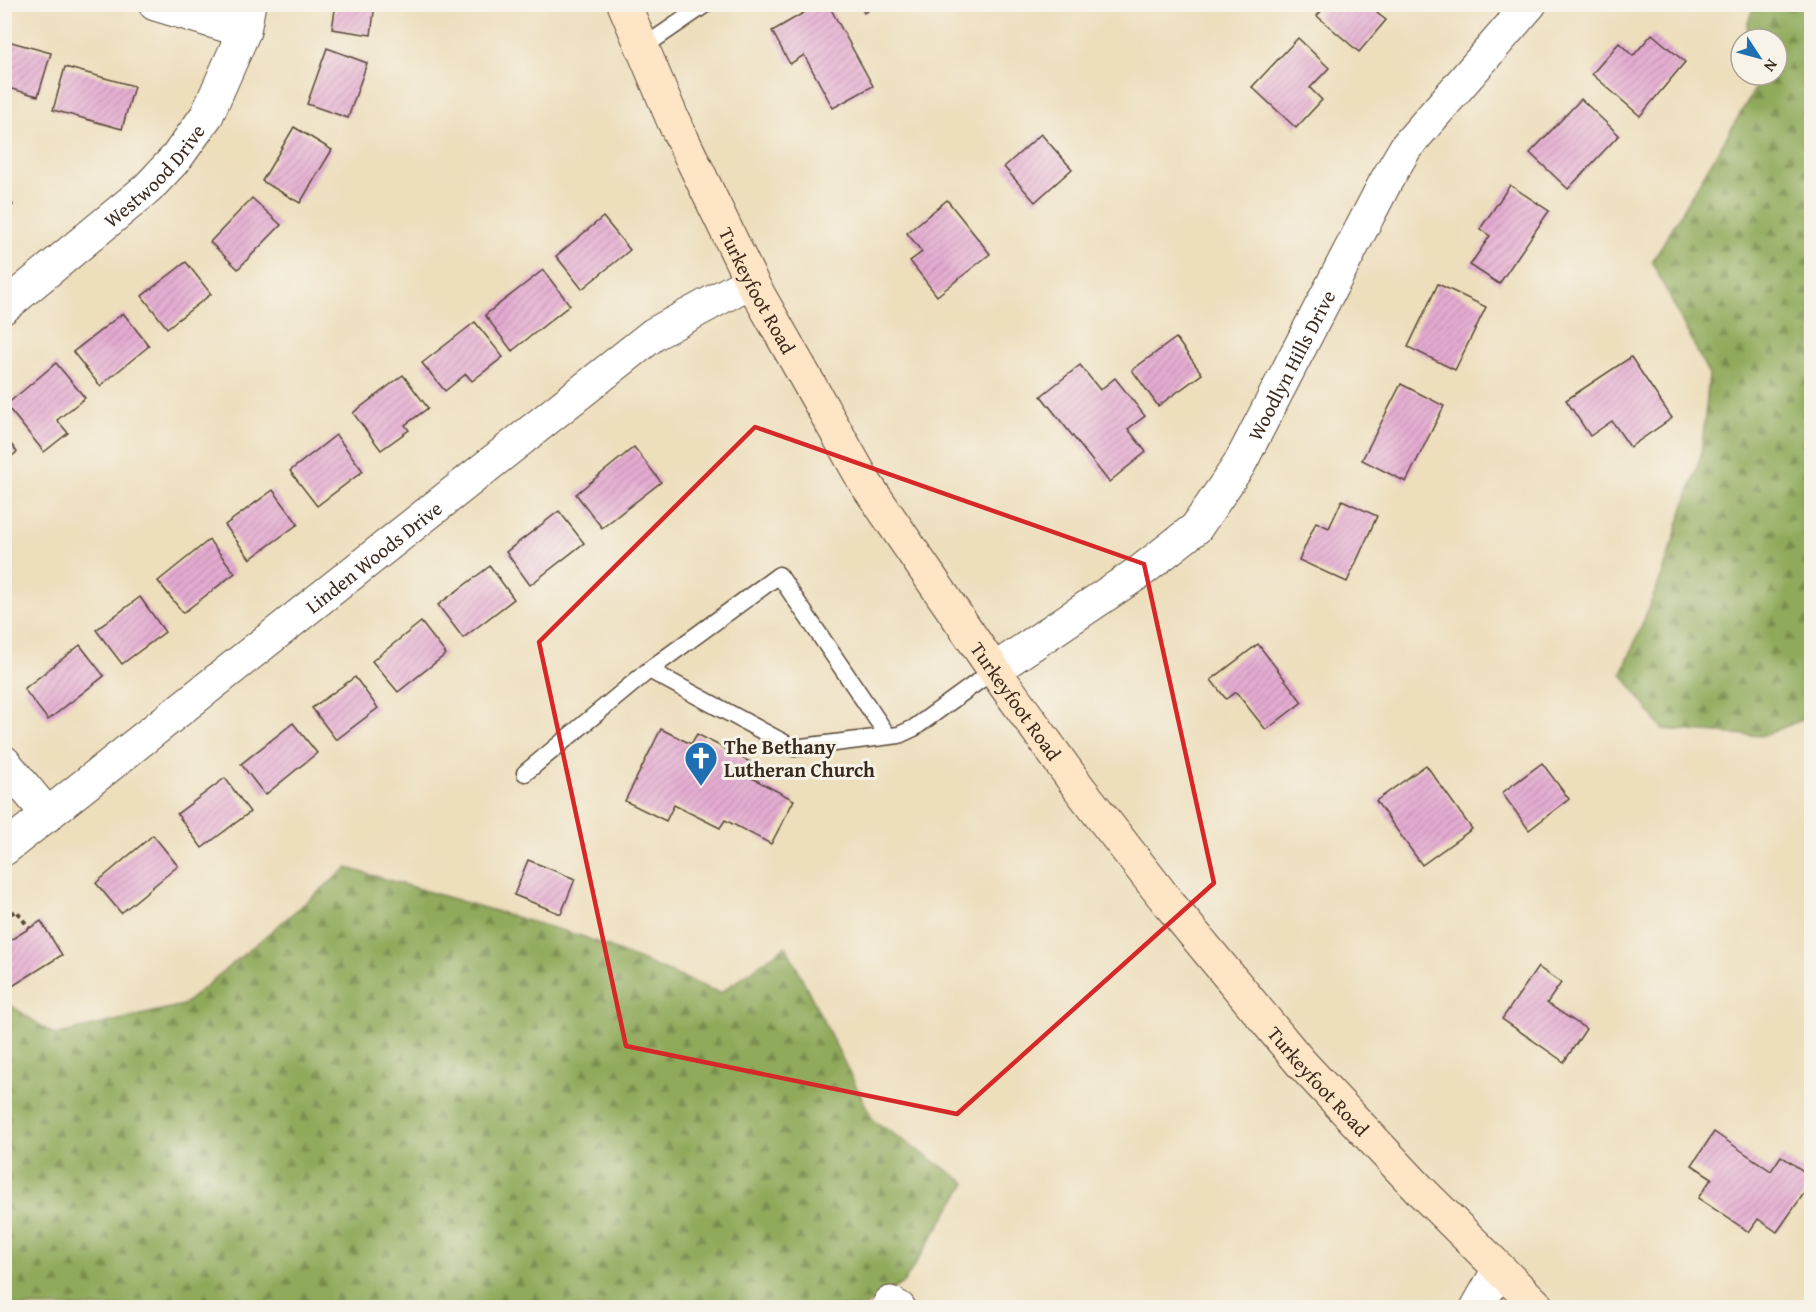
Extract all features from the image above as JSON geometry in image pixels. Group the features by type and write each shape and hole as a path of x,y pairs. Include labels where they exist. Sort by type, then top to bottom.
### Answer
{"main road":[{"name":"Turkeyfoot Road","path":"624,4 673,120 751,281 864,481 994,670 1079,788 1170,905 1301,1063 1421,1191 1539,1308"}],"street":[{"path":"155,4 246,18"},
{"name":"Woodlyn Hills Drive","path":"994,670 1140,571 1196,528 1239,465 1386,181 1406,147 1530,4"},
{"name":"Westwood Drive","path":"4,307 148,188 177,157 207,115 246,18"},
{"name":"Linden Woods Drive","path":"4,849 654,334 751,281"},
{"path":"4,762 48,815"},
{"path":"1477,1308 1499,1269"}],"lane":[{"path":"642,48 706,4"},
{"path":"525,773 650,670 779,575 888,736"},
{"path":"650,670 794,748 899,735 914,728 994,670"}],"path":[{"path":"4,919 16,910 29,928"}],"highlighted area":[{"path":"755,427 1144,564 1214,883 957,1114 626,1046 539,642"}],"green space":[{"path":"1754,5 1812,5 1811,716 1763,736 1662,729 1622,674 1662,575 1701,455 1709,375 1652,262 1756,87 1789,87 1789,27 1747,26"},
{"path":"347,868 584,937 720,993 786,946 873,1120 966,1183 904,1282 866,1307 5,1307 4,1001 55,1035 183,1005"}],"building":[{"path":"336,4 375,4 371,35 332,29"},
{"path":"819,4 828,4 873,86 833,108 804,55 790,64 772,31"},
{"path":"860,4 878,4 864,13"},
{"path":"1327,4 1384,4 1377,13 1386,20 1359,52 1317,16"},
{"path":"1652,34 1685,62 1640,116 1592,74 1619,43 1633,56"},
{"path":"1298,38 1329,68 1310,88 1322,100 1296,128 1252,87"},
{"path":"4,40 51,53 38,96 4,87"},
{"path":"327,48 367,63 348,118 307,104"},
{"path":"65,67 134,86 122,129 53,110"},
{"path":"1581,99 1619,135 1568,189 1530,153"},
{"path":"294,127 332,150 300,203 262,181"},
{"path":"1041,134 1072,169 1035,202 1004,167"},
{"path":"1510,185 1549,211 1499,284 1470,265 1490,236 1480,229"},
{"path":"4,194 13,205 4,212"},
{"path":"252,198 281,225 238,269 210,242"},
{"path":"947,200 990,254 937,296 910,261 922,252 907,233"},
{"path":"603,217 630,250 582,289 556,256"},
{"path":"186,262 211,294 167,328 142,296"},
{"path":"543,270 570,305 512,351 485,315"},
{"path":"1438,284 1486,307 1455,370 1408,347"},
{"path":"123,313 149,346 100,386 73,352"},
{"path":"475,322 503,357 472,381 466,374 445,391 422,363"},
{"path":"1176,338 1202,374 1158,406 1132,370"},
{"path":"1631,357 1672,418 1630,447 1612,421 1590,436 1566,400"},
{"path":"56,363 85,398 57,420 68,433 44,452 6,405"},
{"path":"1080,365 1100,390 1115,378 1145,416 1128,429 1146,452 1109,482 1041,396"},
{"path":"403,375 428,408 405,425 409,430 381,450 353,413"},
{"path":"1401,384 1444,406 1406,482 1362,460"},
{"path":"4,435 17,452 4,462"},
{"path":"336,435 363,471 317,506 290,471"},
{"path":"634,447 661,482 602,528 576,494"},
{"path":"273,490 298,524 250,559 225,525"},
{"path":"1342,500 1377,516 1347,582 1299,560 1316,522 1329,528"},
{"path":"559,511 584,543 530,585 506,552"},
{"path":"209,540 235,573 183,613 158,581"},
{"path":"490,566 514,599 463,638 438,605"},
{"path":"140,597 165,632 122,664 96,630"},
{"path":"421,622 446,654 398,692 372,661"},
{"path":"1258,644 1302,702 1266,730 1236,692 1226,699 1211,680"},
{"path":"80,645 104,676 48,720 24,689"},
{"path":"355,677 378,708 336,740 312,708"},
{"path":"293,723 317,753 265,795 241,764"},
{"name":"The Bethany Lutheran Church","path":"661,729 691,744 697,734 752,763 746,775 794,800 771,844 725,820 720,828 674,805 666,821 625,801"},
{"path":"1542,763 1569,799 1529,830 1502,793"},
{"path":"1426,765 1472,829 1422,865 1376,801"},
{"path":"225,778 250,812 202,848 177,814"},
{"path":"153,835 178,866 121,913 96,883"},
{"path":"528,860 575,879 561,914 514,895"},
{"path":"41,921 62,955 11,987 4,976 4,944"},
{"path":"1538,967 1561,983 1547,1003 1586,1029 1564,1062 1502,1019"},
{"path":"1714,1132 1771,1171 1781,1156 1812,1177 1812,1182 1777,1232 1758,1219 1749,1232 1698,1198 1712,1178 1692,1165"}],"place":[{"name":"The Bethany Lutheran Church","path":"701,787"}]}
